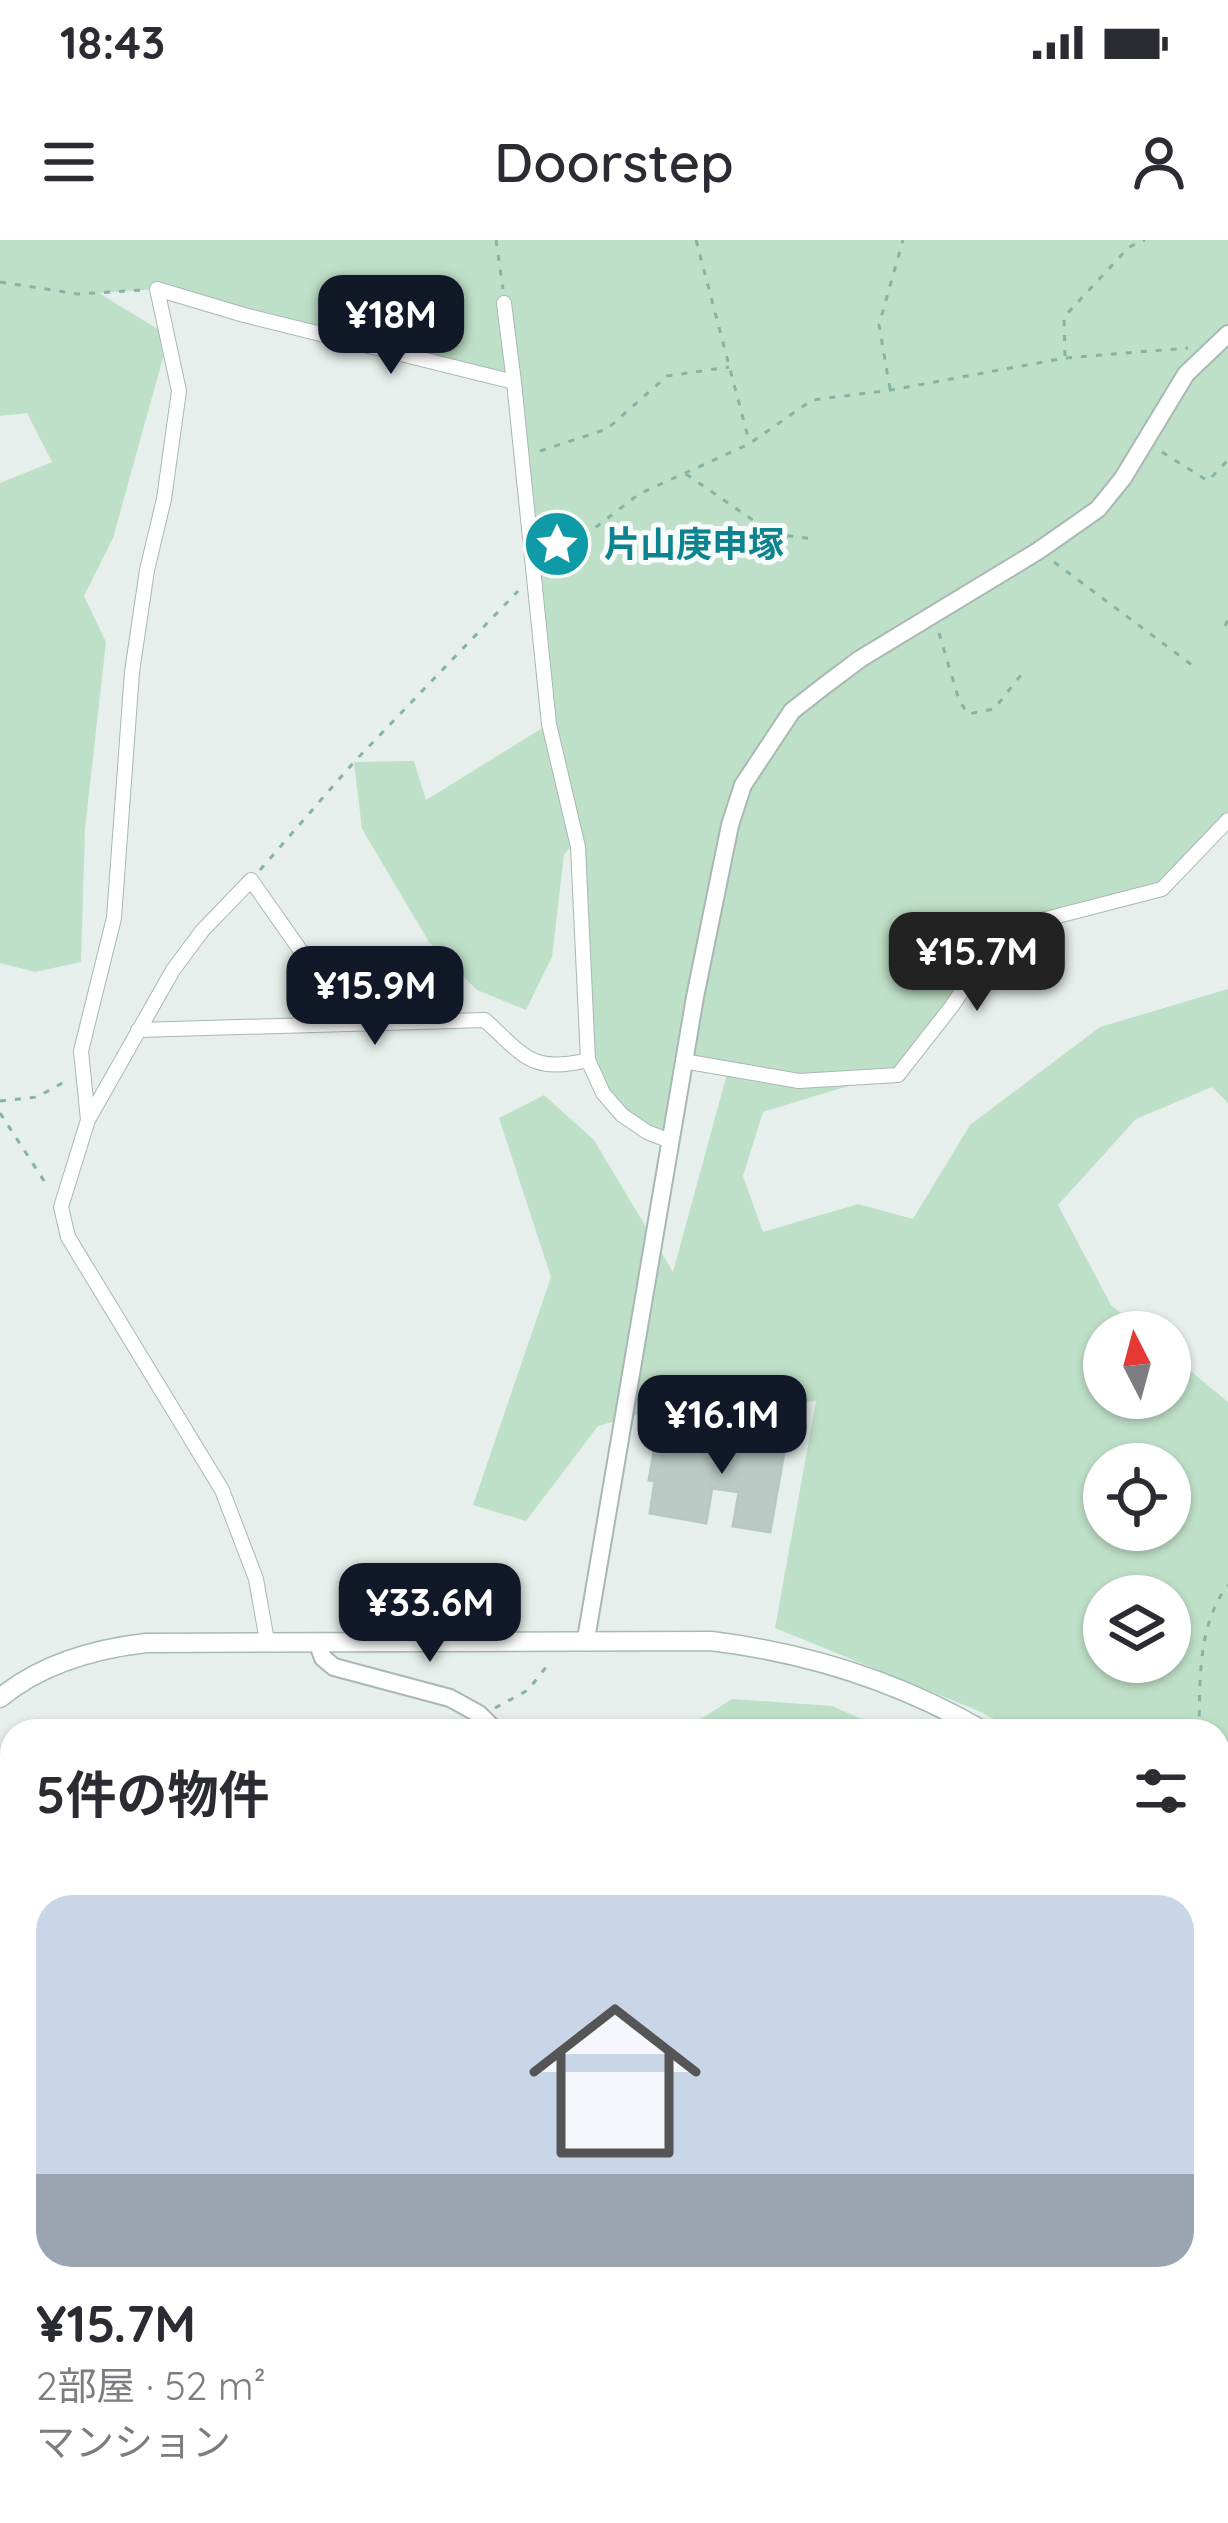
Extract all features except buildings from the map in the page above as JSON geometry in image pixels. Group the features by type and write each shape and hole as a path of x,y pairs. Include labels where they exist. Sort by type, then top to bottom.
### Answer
{"main road":[{"path":"0,1698 49,1667 113,1646 267,1641 711,1641 802,1655 908,1690 962,1719"}],"street":[{"path":"88,1120 81,1051 114,918 132,672 179,391 157,289 514,382"},
{"path":"504,303 549,724 578,847 588,1060 603,1093 622,1115 670,1141"},
{"path":"586,1639 683,1061 718,878 743,784 793,711 860,659 1098,508 1186,374 1221,340"},
{"path":"683,1061 799,1081 898,1075 1003,930 1162,889 1228,820"},
{"path":"267,1641 256,1579 222,1490 68,1237 61,1208 88,1120 138,1030 192,944 251,880 352,1024"},
{"path":"138,1030 485,1020 530,1062 562,1066 588,1060"},
{"path":"316,1642 323,1658 334,1666 450,1698 484,1719"}],"path":[{"path":"496,240 504,303"},
{"path":"696,240 749,444"},
{"path":"891,390 879,325 903,240"},
{"path":"1121,240 1129,247"},
{"path":"1065,358 1064,317 1129,247 1144,240"},
{"path":"0,282 78,294 157,289"},
{"path":"251,880 354,762 532,577 639,494 749,444 812,400 1065,358 1221,340"},
{"path":"521,457 607,428 667,376 729,367"},
{"path":"1145,441 1208,481 1228,460"},
{"path":"685,473 773,534 814,539"},
{"path":"1038,550 1192,665"},
{"path":"933,614 959,700 968,714 994,710 1021,675"},
{"path":"1225,626 1228,619"},
{"path":"0,1101 37,1096 83,1072"},
{"path":"0,1113 61,1208"},
{"path":"1199,1719 1201,1659 1219,1597 1228,1585"},
{"path":"479,1714 528,1690 565,1640"}],"green space":[{"path":"0,240 1228,240 1228,829 1162,889 1003,930 898,1075 763,1112 743,1176 763,1232 858,1204 913,1219 970,1125 1100,1027 1228,989 1228,1103 1212,1087 1136,1119 1058,1205 1118,1311 1083,1311 1083,1419 1191,1419 1191,1371 1228,1402 1228,1719 994,1719 775,1628 816,1401 637,1415 598,1426 526,1521 473,1505 551,1277 499,1118 544,1095 594,1140 673,1272 728,1070 683,1062 670,1141 647,1132 596,1079 576,840 564,855 552,957 526,1010 477,990 429,942 362,829 354,762 414,761 426,800 549,724 514,382 157,289 99,293 169,336 113,538 84,596 106,642 85,829 81,962 35,972 0,963 0,483 52,462 27,413 0,416"},
{"path":"732,1699 832,1706 862,1719 701,1719"}],"place":[{"name":"片山庚申塚","path":"557,544"}]}
